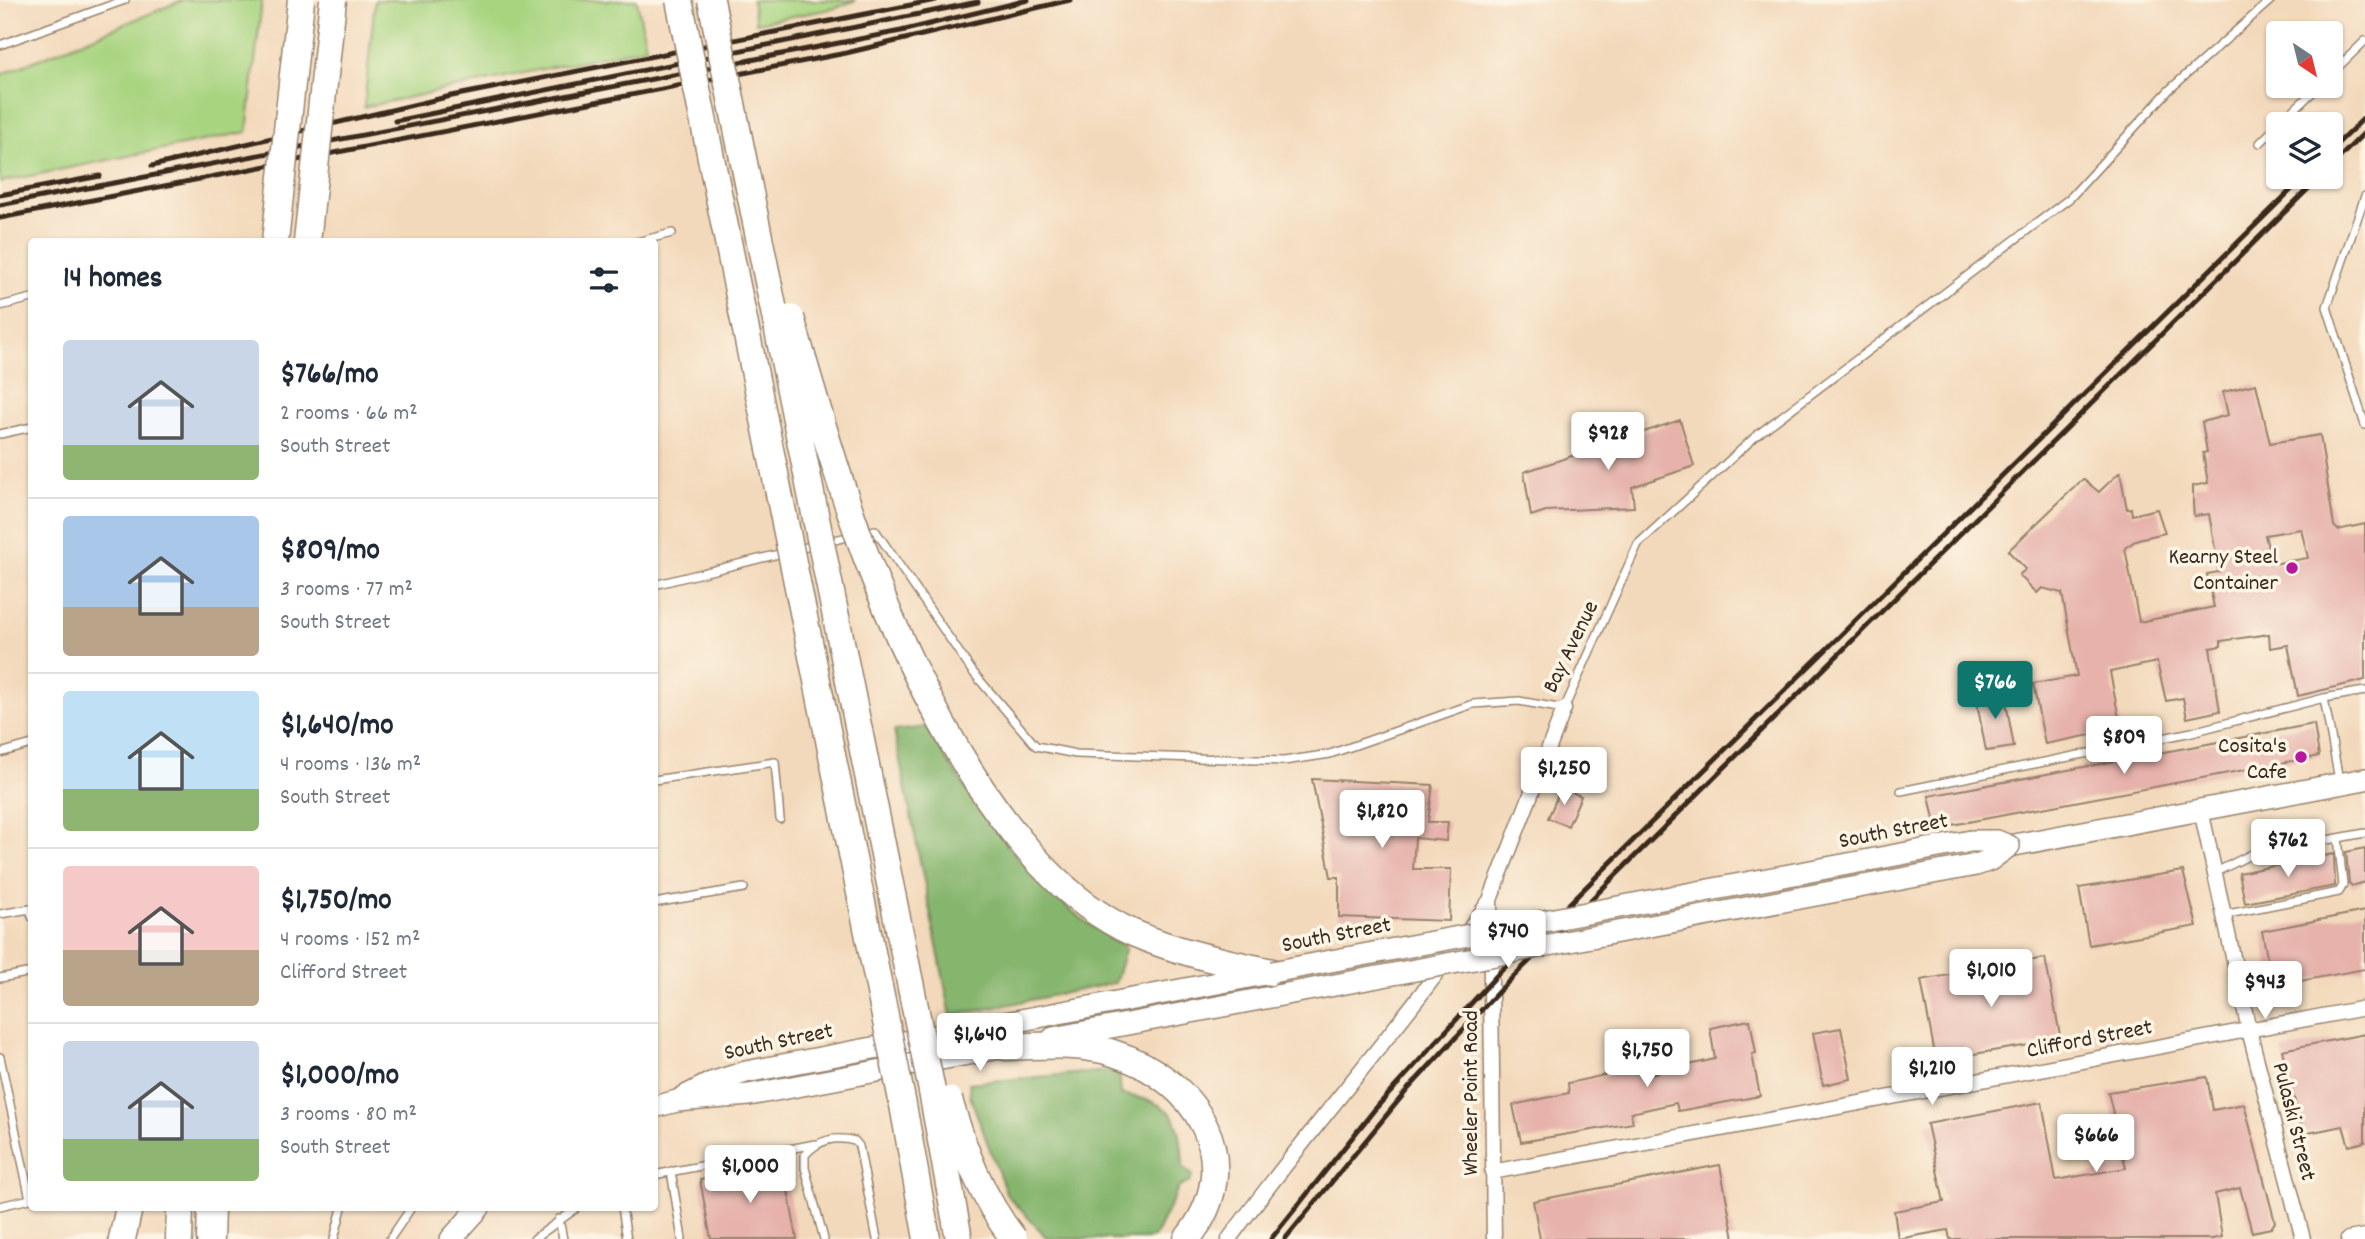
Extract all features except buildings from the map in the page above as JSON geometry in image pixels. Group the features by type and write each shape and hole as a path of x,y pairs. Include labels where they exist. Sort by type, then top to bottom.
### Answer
{"highway":[{"path":"275,238 301,0"},
{"path":"307,238 333,0"},
{"path":"678,0 905,1118 927,1239"},
{"path":"711,0 898,923 959,1239"},
{"path":"741,147 839,481 867,564 912,669 971,773 999,814 1048,872 1108,919 1171,948 1274,984"},
{"path":"898,923 964,1148 993,1210 1014,1239"},
{"path":"1006,1047 1077,1046 1113,1053 1155,1072 1192,1102 1212,1147 1214,1175 1211,1195 1187,1239"},
{"path":"122,1239 128,1211"},
{"path":"179,1239 180,1211"},
{"path":"210,1239 211,1211"}],"main road":[{"name":"South Street","path":"658,1106 677,1101 749,1095 1006,1047 1274,984 1971,841 1997,841 2009,846 2365,779"},
{"name":"South Street","path":"677,1101 711,1083 746,1072 1274,984"},
{"path":"451,1239 476,1211"}],"street":[{"name":"Wheeler Point Road","path":"1494,1239 1490,900 1564,709"},
{"name":"Pulaski Street","path":"2201,810 2249,1030 2303,1239"},
{"path":"1229,1239 1270,1183 1439,973 1490,900"},
{"name":"Clifford Street","path":"1492,1172 2365,1008"},
{"path":"2348,1239 2365,1236"}],"lane":[{"path":"0,45 125,0"},
{"name":"Bay Avenue","path":"658,584 875,530 972,671 1036,746 1076,754 1284,761 1330,754 1473,704 1519,701 1564,709 1638,544 1757,435 2070,198 2169,90 2270,0"},
{"path":"2343,62 2365,41"},
{"path":"2292,112 2307,98"},
{"path":"2260,143 2266,137"},
{"path":"2365,196 2327,307 2365,425"},
{"path":"653,238 672,233"},
{"path":"0,306 28,299"},
{"path":"0,434 28,427"},
{"path":"1901,791 2192,732 2324,698 2365,691"},
{"path":"2324,698 2340,784"},
{"path":"0,753 28,745"},
{"path":"658,778 775,762 780,820"},
{"path":"2213,873 2252,855 2365,833"},
{"path":"2222,915 2339,892 2343,885 2338,838"},
{"path":"658,902 744,888"},
{"path":"0,915 28,909"},
{"path":"0,978 28,973"},
{"path":"0,1057 28,1190"},
{"path":"658,1174 819,1143 832,1138 855,1140 859,1146 877,1239"},
{"path":"819,1143 805,1155 805,1168 824,1239"},
{"path":"671,1171 682,1239"},
{"path":"0,1206 28,1199"},
{"path":"334,1239 341,1211"},
{"path":"390,1239 409,1211"},
{"path":"534,1239 572,1211"},
{"path":"622,1211 627,1239"},
{"path":"559,1219 563,1239"}],"green space":[{"path":"183,0 262,0 247,132 0,182 0,75"},
{"path":"375,0 637,0 646,47 364,107"},
{"path":"752,0 856,0 836,8 756,23"},
{"path":"926,727 977,805 1014,854 1035,877 1081,918 1126,947 1115,983 951,1016 894,731"},
{"path":"1119,1070 1121,1094 1152,1102 1171,1114 1180,1134 1183,1167 1192,1175 1190,1182 1179,1187 1155,1236 1150,1239 1048,1239 1007,1195 970,1096 969,1083"}],"railway":[{"path":"152,166 447,97 936,0"},
{"path":"0,205 901,31 1028,0"},
{"path":"0,218 846,53 1070,0"},
{"path":"395,121 978,2"},
{"path":"2343,138 2365,117"},
{"path":"2343,154 2365,132"},
{"path":"0,195 100,176"},
{"path":"1271,1239 1375,1109 1498,974 2292,189"},
{"path":"1285,1239 1408,1089 1499,991 2308,189"}],"place":[{"name":"Kearny Steel Container","path":"2292,568"},
{"name":"Cosita's Cafe","path":"2301,757"}]}
